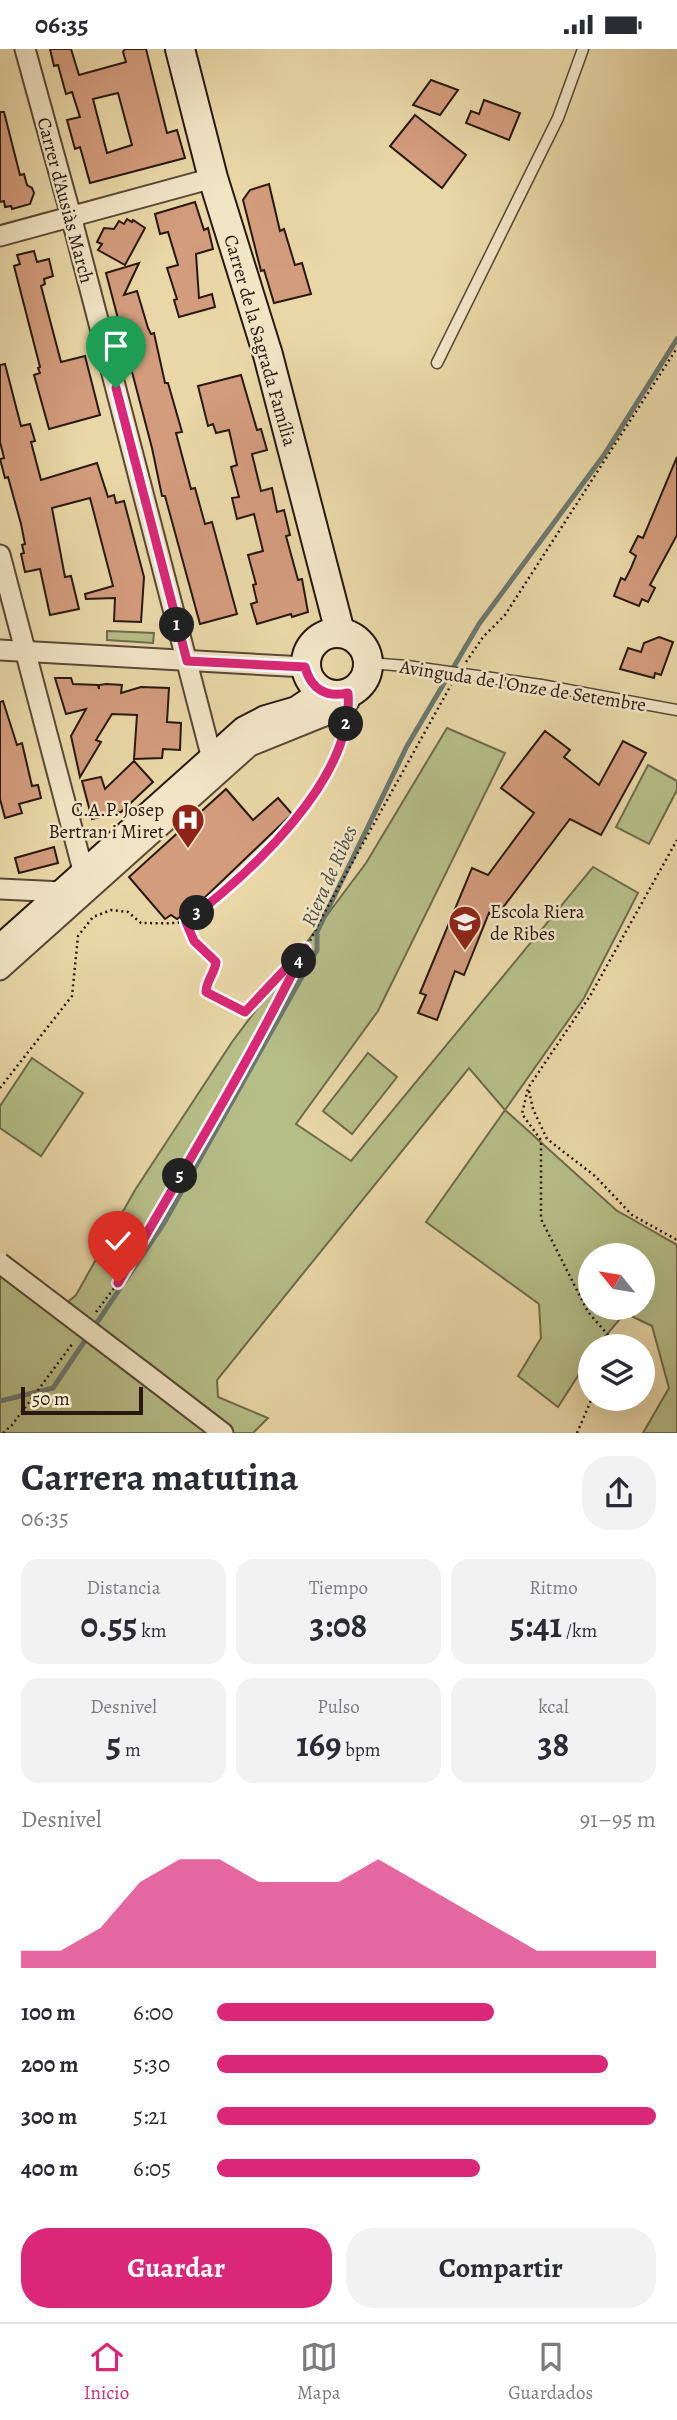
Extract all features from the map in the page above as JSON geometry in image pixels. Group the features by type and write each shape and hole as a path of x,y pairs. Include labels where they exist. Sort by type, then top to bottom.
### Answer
{"street":[{"name":"Carrer d'Ausiàs March","path":"25,49 210,751 215,756"},
{"name":"Carrer de la Sagrada Família","path":"180,49 213,178 268,355 340,632"},
{"path":"0,236 213,178"},
{"path":"0,555 27,652 74,883"},
{"path":"0,950 245,731 266,720 337,697 358,687 367,673 367,654 360,642 340,632 318,638 306,657 305,667 313,685 337,697"},
{"path":"0,650 305,667"},
{"path":"0,970 250,746 327,715 337,697"},
{"path":"0,888 74,883"},
{"path":"0,1263 223,1433"}],"lane":[{"path":"437,363 558,118 583,49"},
{"name":"Avinguda de l'Onze de Setembre","path":"369,663 541,685 677,710"}],"path":[{"path":"463,667 483,637 505,615 677,348"},
{"path":"93,1315 118,1283 229,1095 275,1011 305,948 443,696 457,676"},
{"path":"0,1089 72,996 78,936 93,917 111,910 128,912 141,923 186,922 235,883 317,793 336,759 337,697"},
{"path":"607,1334 588,1312 541,1219 541,1140 522,1114 528,1088 590,996 677,840"},
{"path":"186,922 194,941 216,962 216,970 206,992 245,1012 305,948"},
{"path":"528,1088 533,1109 547,1139 595,1176 632,1215 677,1240"},
{"path":"3,1433 12,1425 77,1337"},
{"path":"577,1433 586,1411"}],"green space":[{"path":"107,631 154,633 153,643 107,640"},
{"path":"447,728 505,753 378,1011 296,1124 351,1161 593,867 638,893 584,998 505,1110 469,1068 217,1380 218,1397 268,1418 253,1433 0,1433 0,1270 55,1313 76,1295 135,1190 232,1042 366,863"},
{"path":"648,765 677,781 677,790 649,844 616,827"},
{"path":"368,1053 397,1077 352,1134 323,1111"},
{"path":"32,1058 83,1093 41,1156 0,1128 0,1106"},
{"path":"505,1110 616,1210 677,1245 677,1433 643,1433 669,1388 652,1326 640,1320 655,1320 655,1243 578,1243 578,1320 619,1320 607,1334 578,1334 578,1376 558,1407 518,1376 541,1338 539,1304 426,1222"}],"building":[{"path":"50,49 71,49 79,75 126,62 123,52 125,49 146,49 167,133 177,130 185,158 90,183 80,147 75,149 67,120 80,117 72,92 66,94 58,65 54,66","holes":["118,93 132,145 107,153 93,99"]},
{"path":"431,80 458,90 440,115 413,105"},
{"path":"484,100 520,113 509,140 466,123 471,111 479,114"},
{"path":"0,112 4,112 20,175 24,174 27,185 34,193 30,204 12,209 11,206 5,207 4,201 0,202"},
{"path":"415,115 466,155 442,188 390,146"},
{"path":"269,184 280,231 284,229 295,265 302,263 311,294 274,303 264,270 261,271 243,200 250,190"},
{"path":"195,202 204,230 208,228 213,249 196,254 199,298 212,294 215,307 179,317 174,300 177,299 167,268 178,265 168,232 160,234 155,214"},
{"path":"127,219 145,228 125,265 98,250 102,244 97,242 104,228 114,229 119,221 124,224"},
{"path":"34,251 37,262 49,259 53,276 44,279 45,284 41,286 61,362 85,356 100,415 49,429 34,375 40,373 40,367 14,266 20,264 17,255"},
{"path":"139,263 124,295 137,291 148,328 151,334 154,333 165,383 168,383 182,432 176,433 191,489 195,488 205,524 212,522 237,614 200,624 165,496 162,496 106,273"},
{"path":"5,364 21,426 30,424 35,441 31,442 41,480 97,463 108,497 114,495 116,503 124,501 144,577 141,622 114,621 115,598 86,599 85,594 113,586 90,498 52,508 65,577 71,576 79,609 50,615 40,569 25,572 21,554 24,553 22,545 25,544 21,524 0,459 4,458 0,442 0,365"},
{"path":"241,375 257,430 261,429 267,450 252,454 261,491 272,488 277,512 284,510 290,535 286,536 298,580 302,579 308,612 257,624 251,604 257,602 253,585 256,584 248,555 263,551 254,514 237,519 232,498 239,497 231,467 237,465 229,430 216,433 213,424 208,426 198,386"},
{"path":"677,457 677,535 650,585 655,588 648,602 642,599 639,606 614,596 621,578 625,580 631,568 636,556 630,552 638,536 643,538"},
{"path":"659,637 673,642 661,675 655,673 654,678 620,669 628,648 641,652 644,643"},
{"path":"55,678 71,678 73,684 98,685 99,689 99,685 122,685 121,693 141,687 169,688 167,722 181,723 180,750 163,749 162,758 134,759 137,715 112,714 96,740 101,742 80,777 71,736 86,709 66,714"},
{"path":"3,701 17,745 22,743 32,786 38,785 41,798 19,804 22,813 5,818 0,799 0,702"},
{"path":"545,731 570,750 564,757 599,785 623,741 646,753 601,835 570,819 495,918 489,913 464,975 455,971 437,1020 418,1013 426,995 420,993 472,868 488,875 534,813 501,788"},
{"path":"134,761 153,782 121,812 92,819 82,781 101,777 105,789"},
{"path":"226,789 253,820 278,798 292,814 197,905 177,919 171,915 165,919 129,877"},
{"path":"54,847 58,863 19,873 15,858"}],"waterway":[{"name":"Riera de Ribes","path":"0,1401 53,1388 164,1223 317,950 317,932 407,746 479,624 604,455 677,339"}],"place":[{"name":"C.A.P. Josep Bertran i Miret","path":"188,850"},
{"name":"Escola Riera de Ribes","path":"465,952"}],"route":[{"path":"116,388 187,661 305,667 313,685 324,693 337,696 348,693 349,708 336,759 317,793 226,892 186,922 194,941 216,962 216,970 206,992 245,1012 305,948 275,1011 229,1095 118,1283"}]}
